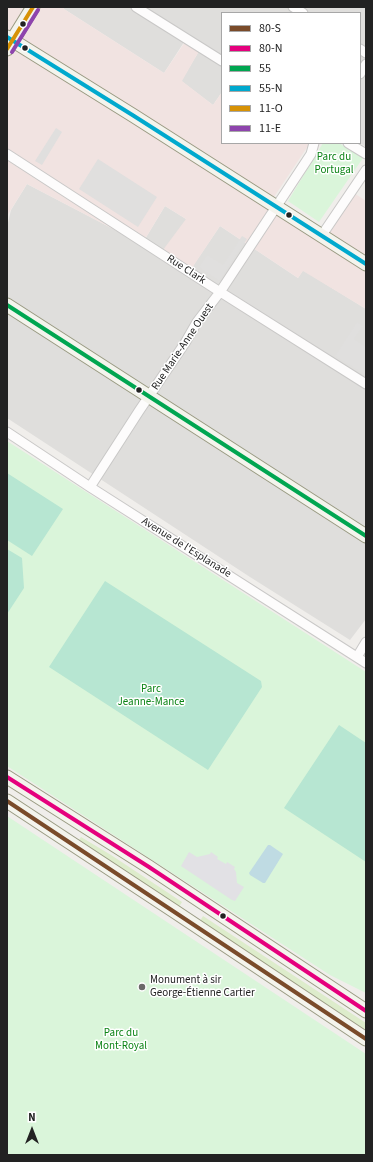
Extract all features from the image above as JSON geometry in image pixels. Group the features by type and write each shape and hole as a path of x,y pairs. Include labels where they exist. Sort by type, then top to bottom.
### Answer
{"main road":[{"path":"33,7 9,42 276,206 366,264"},
{"path":"7,305 366,536"},
{"path":"7,777 149,867 366,1011"},
{"path":"7,801 366,1039"}],"street":[{"path":"136,7 221,60"},
{"name":"Rue Marie-Anne Ouest","path":"90,487 185,343 197,322 220,292 311,154 314,144"},
{"path":"350,144 366,154"},
{"name":"Rue Clark","path":"7,154 220,292 366,384"},
{"path":"322,235 366,170"},
{"name":"Avenue de l'Esplanade","path":"7,432 90,487 366,663"},
{"path":"357,657 366,642"}],"shaded area":[{"path":"7,7 64,7 64,9 164,73 189,36 202,46 182,81 213,105 221,93 221,144 309,144 268,206 324,242 354,193 366,201 366,309 303,271 298,278 220,226 188,274 160,254 186,219 165,206 142,244 27,184 7,216"},
{"path":"64,7 366,7 366,147 361,144 361,12 221,12 221,93 213,105 181,81 202,46 188,36 164,73 64,9"},
{"path":"56,128 62,132 42,165 35,161"},
{"path":"98,159 157,197 138,227 79,189"},
{"path":"27,184 142,244 165,206 186,219 188,273 220,226 298,278 303,270 366,309 366,619 350,640 250,577 7,418 7,227 11,210"},
{"path":"242,236 247,239 220,280 199,267 207,255 223,265"},
{"path":"357,322 363,326 354,339 366,347 366,375 335,356"},
{"path":"189,852 197,857 210,854 211,852 218,857 217,859 226,864 227,862 235,867 234,869 236,872 237,883 244,887 235,901 181,866"}],"green space":[{"name":"Parc du Portugal","path":"322,144 341,144 363,158 319,222 288,201"},
{"name":"Parc Jeanne-Mance","path":"7,441 366,672 366,993 330,975 7,766"},
{"path":"7,473 63,509 32,556 7,540"},
{"path":"7,549 22,558 24,588 7,614"},
{"path":"105,581 261,681 262,687 208,770 49,667"},
{"path":"339,725 366,743 366,862 284,808"},
{"name":"Parc du Mont-Royal","path":"7,816 366,1054 366,1155 7,1155"},
{"path":"81,837 182,902 179,907 79,840"},
{"path":"203,916 366,1023 366,1030 200,921"}],"water":[{"path":"268,845 283,854 265,883 263,883 249,873"}],"transit line":[{"name":"11-O","path":"7,49 33,7"},
{"name":"11-E","path":"12,52 38,10"},
{"name":"55-N","path":"7,37 366,264"},
{"name":"55","path":"7,305 366,536"},
{"name":"80-N","path":"7,777 149,867 366,1011"},
{"name":"80-S","path":"7,801 366,1039"}],"place":[{"name":"Monument à sir George-Étienne Cartier","path":"142,987"}]}
